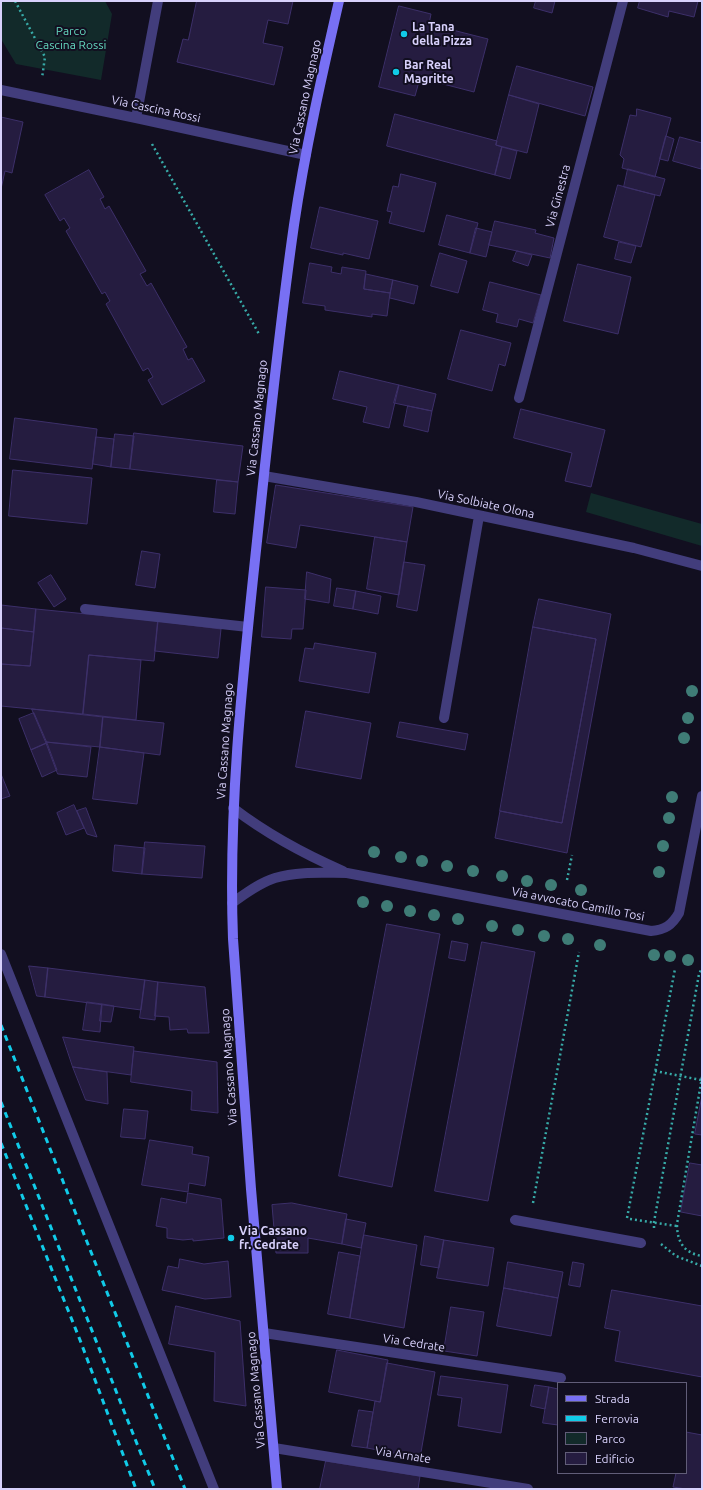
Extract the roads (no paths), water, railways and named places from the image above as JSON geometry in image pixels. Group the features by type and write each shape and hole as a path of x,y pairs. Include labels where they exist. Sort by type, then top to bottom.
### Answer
{"street":[{"path":"136,118 158,1"},
{"name":"Via Cassano Magnago","path":"277,1489 251,1189 232,903 233,808 248,627 264,476 294,225 306,155 339,1"},
{"name":"Via Ginestra","path":"519,398 623,1"},
{"name":"Via Cascina Rossi","path":"1,90 306,155"},
{"name":"Via Solbiate Olona","path":"264,476 416,502 634,548 702,566"},
{"path":"444,718 479,516"},
{"path":"85,609 248,627"},
{"name":"Via avvocato Camillo Tosi","path":"232,903 256,887 275,878 304,873 347,873 651,931 659,930 672,924 679,913 702,796"},
{"name":"Via avvocato Camillo Tosi","path":"233,808 252,822 296,849 347,873"},
{"path":"1,954 214,1489"},
{"path":"515,1220 641,1243"},
{"name":"Via Cedrate","path":"264,1333 561,1378"},
{"name":"Via Arnate","path":"274,1448 528,1489"}],"railway":[{"path":"1,1025 185,1489"},
{"path":"1,1102 155,1489"},
{"path":"1,1143 80,1340 136,1489"}],"place":[{"name":"La Tana della Pizza","path":"404,34"},
{"name":"Bar Real Magritte","path":"396,72"},
{"name":"Via Cassano fr. Cedrate","path":"231,1238"}],"park label":[{"name":"Parco Cascina Rossi","path":"71,38"}]}
